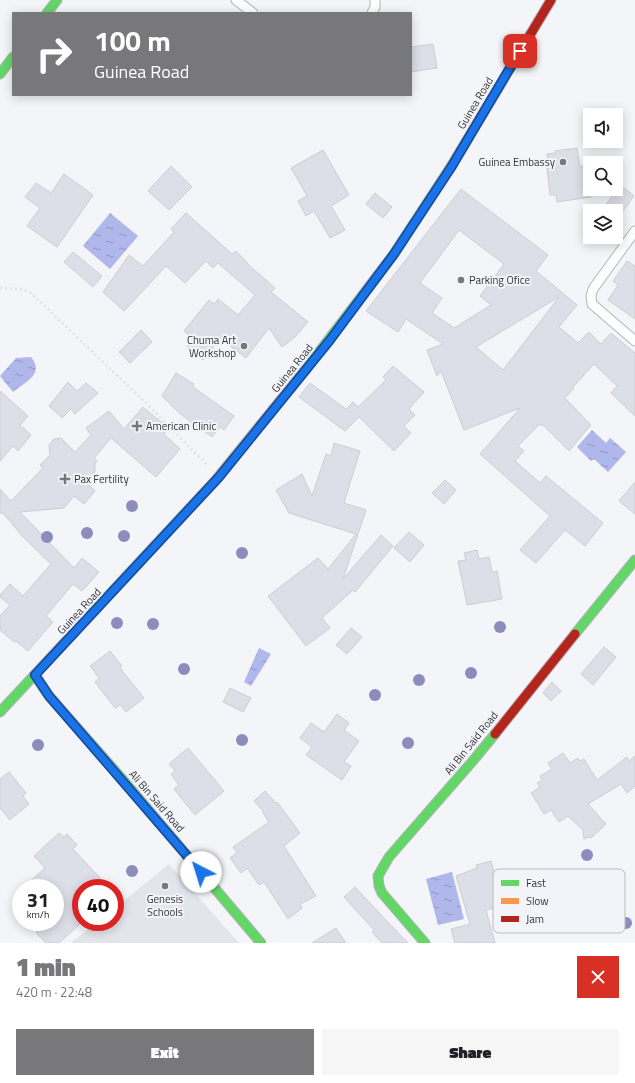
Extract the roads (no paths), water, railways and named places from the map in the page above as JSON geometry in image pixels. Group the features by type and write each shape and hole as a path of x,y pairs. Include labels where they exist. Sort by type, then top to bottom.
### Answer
{"street":[{"path":"48,12 57,0"},
{"name":"Guinea Road","path":"0,712 219,477 330,340 394,254 452,166 551,0"},
{"path":"0,74 10,61"},
{"name":"Ali Bin Said Road","path":"425,943 382,893 379,886 378,876 389,857 471,763 635,560"},
{"name":"Ali Bin Said Road","path":"35,675 49,696 123,780 261,943"}],"lane":[{"path":"236,0 251,12"},
{"path":"372,12 375,7 374,0"},
{"path":"0,56 10,61"},
{"path":"635,231 594,289 591,296 592,304 635,341"}],"water":[{"path":"110,213 138,236 110,269 83,246"},
{"path":"31,357 35,363 35,373 28,381 13,392 0,376 16,358"},
{"path":"592,430 606,443 610,438 626,452 608,472 594,459 591,461 577,447"},
{"path":"259,648 271,654 251,686 244,682"},
{"path":"452,872 464,919 438,925 426,879"}],"place":[{"name":"Guinea Embassy","path":"563,162"},
{"name":"Parking Ofice","path":"461,280"},
{"name":"Chuma Art Workshop","path":"244,346"},
{"name":"American Clinic","path":"137,426"},
{"name":"Pax Fertility","path":"65,479"},
{"name":"Genesis Schools","path":"165,886"}]}
